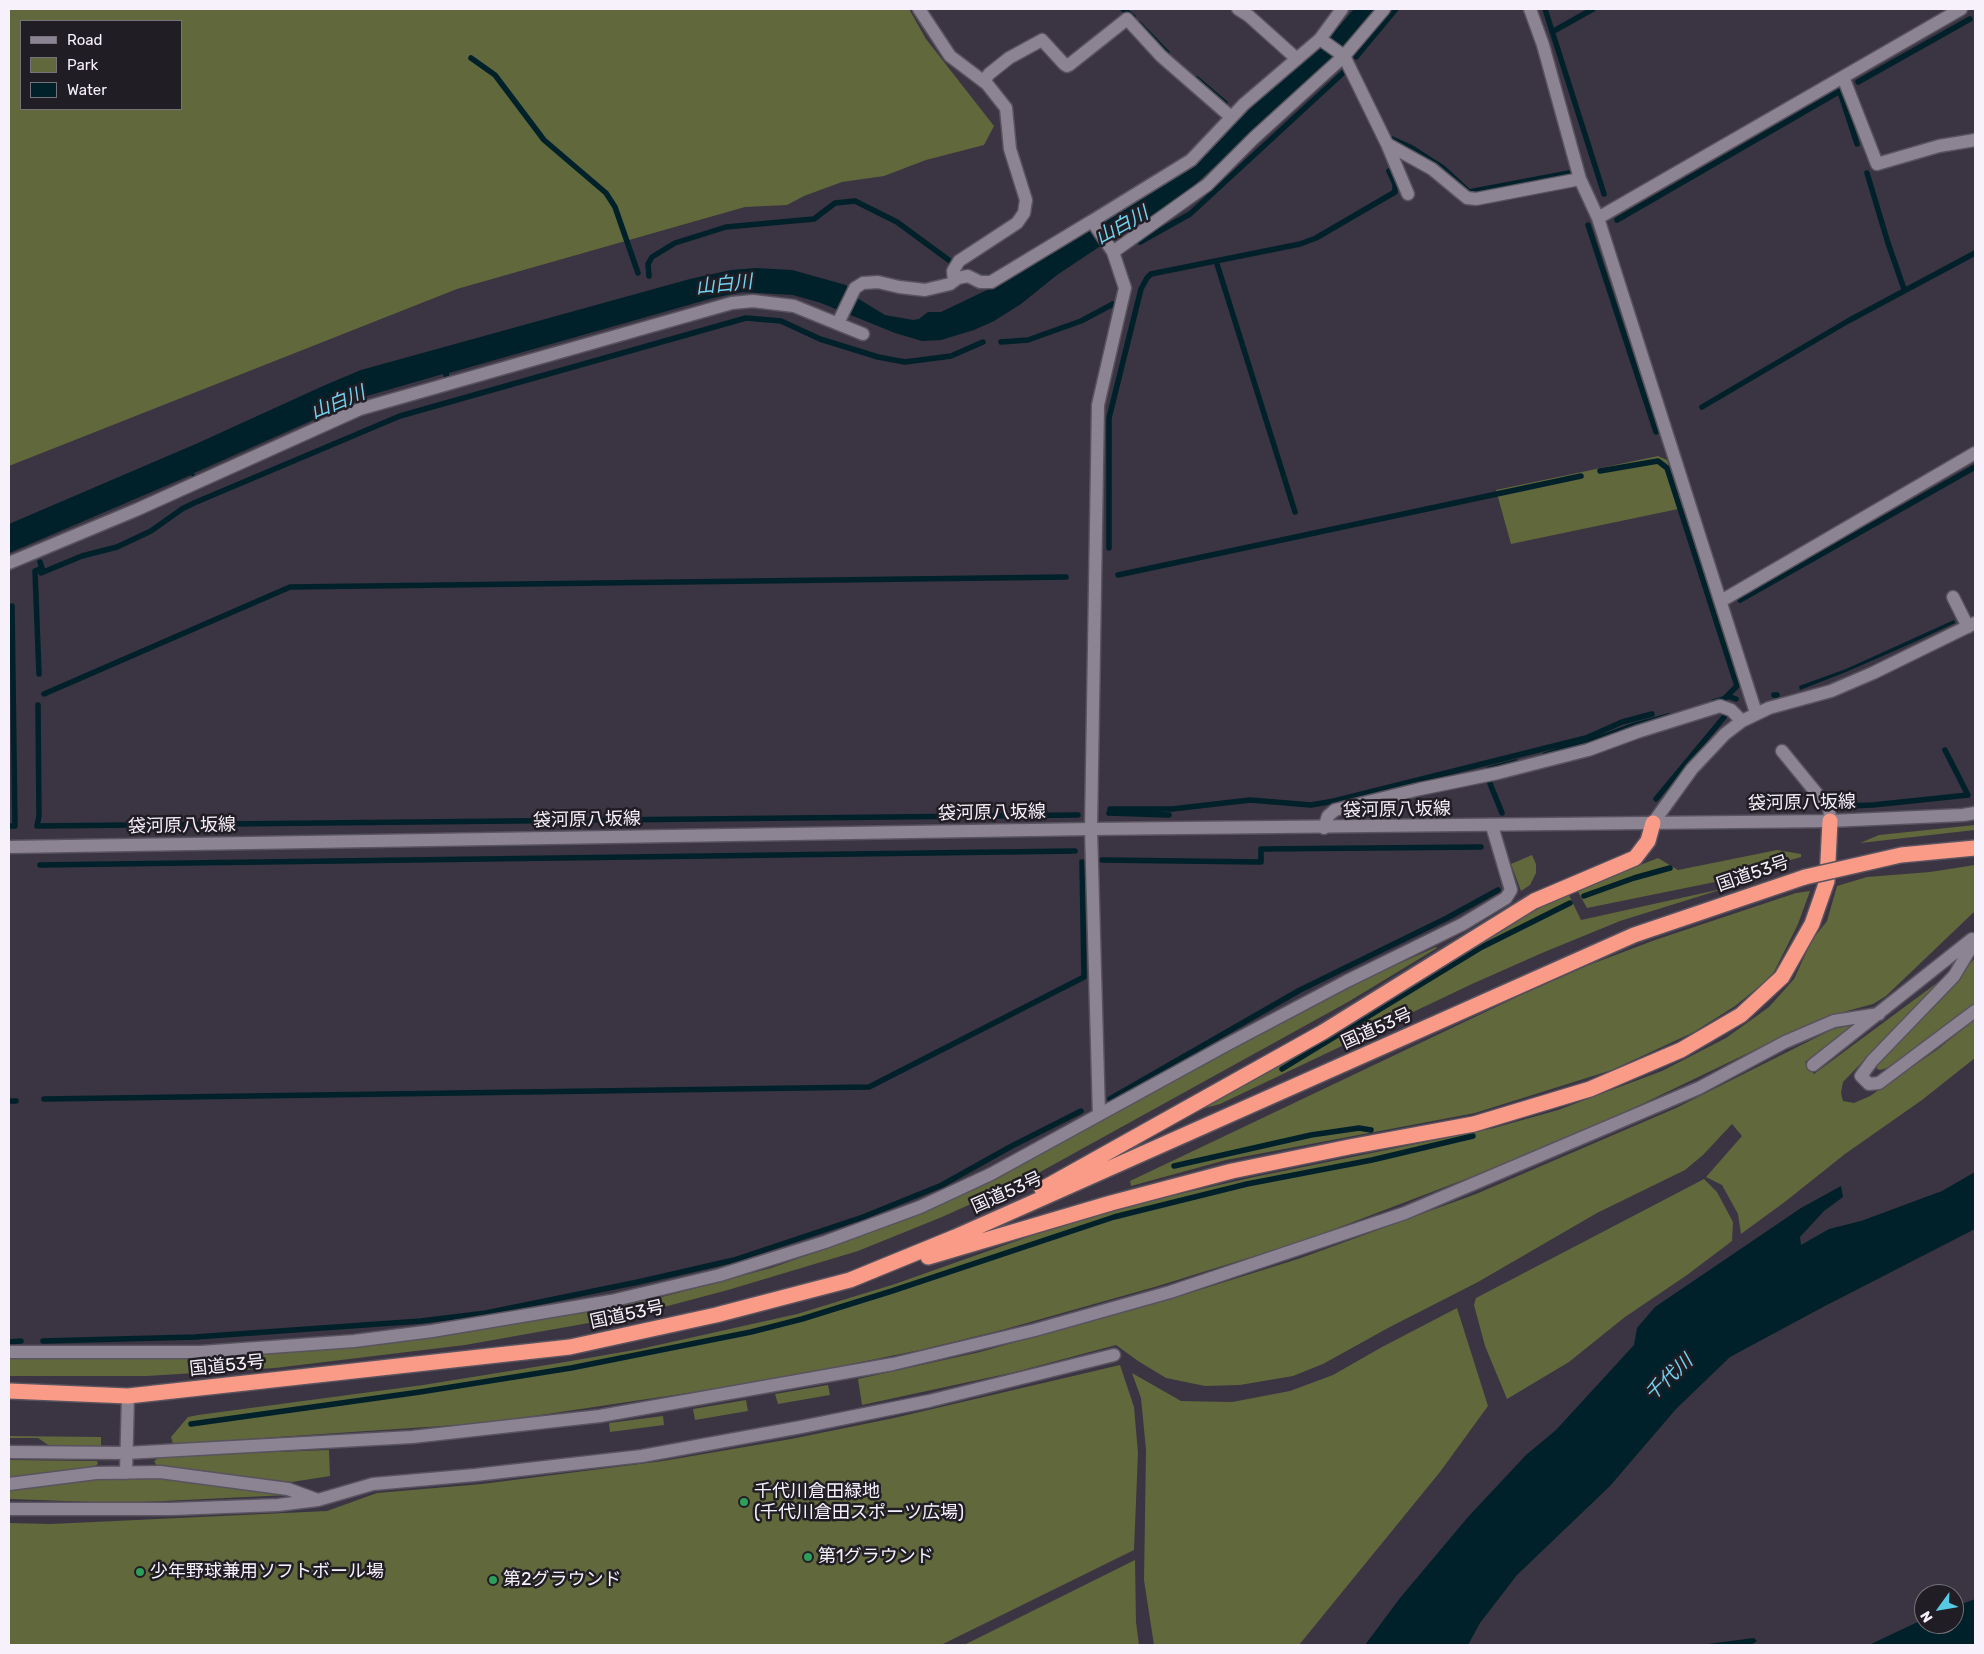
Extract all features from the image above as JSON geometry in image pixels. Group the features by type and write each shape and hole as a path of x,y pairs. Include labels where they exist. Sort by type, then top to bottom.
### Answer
{"highway":[{"path":"850,1280 1111,1203 1232,1171 1348,1146 1474,1124 1590,1089 1681,1050 1741,1015 1782,977 1812,924 1827,881 1830,821"},
{"path":"955,1237 1323,1032 1534,901 1635,858 1648,841 1653,823"},
{"name":"国道53号","path":"9,1391 128,1396 570,1347 716,1315 850,1280 955,1237 1634,935 1805,876 1901,855 1975,848"}],"street":[{"path":"919,9 950,56 984,82 1006,108 1010,149 1026,200 1024,213 1018,223 959,261 953,271 954,281"},
{"path":"1238,9 1249,16 1297,59"},
{"path":"838,323 855,288 863,283 878,282 925,290 950,284 958,278 968,276 980,282 991,282 1191,160 1244,104 1320,39 1342,9"},
{"path":"1113,252 1207,186 1254,138 1344,56 1384,9"},
{"path":"1530,9 1543,45 1580,179 1598,218 1756,713"},
{"path":"1598,218 1961,9"},
{"path":"984,82 990,74 1009,58 1042,40 1067,66 1127,19 1162,56 1231,117"},
{"path":"1320,39 1344,56 1387,144 1408,194"},
{"path":"1844,77 1877,164 1940,146 1975,140"},
{"path":"1387,144 1432,169 1467,198 1476,199 1580,179"},
{"path":"1092,221 1113,252 1125,288 1098,404 1091,829 1099,1115"},
{"path":"9,563 145,506 360,409 732,303 753,301 794,306 863,334"},
{"path":"1721,602 1975,453"},
{"path":"1653,823 1692,769 1725,734 1742,720 1756,713 1831,691 1873,673 1972,625 1953,597"},
{"path":"1324,828 1328,816 1335,810 1420,789 1498,773 1588,750 1636,732 1720,706 1731,710 1742,720"},
{"path":"1782,751 1818,795 1829,803 1830,821"},
{"name":"袋河原八坂線","path":"9,847 1091,829 1324,828 1830,821 1975,813"},
{"path":"9,1352 201,1352 354,1341 432,1331 611,1301 720,1275 825,1242 920,1207 991,1174 1226,1045 1347,981 1463,924 1506,898 1511,890 1492,826"},
{"path":"1813,1065 1975,936"},
{"path":"1975,941 1954,976 1872,1061 1861,1076 1868,1084 1879,1083 1975,1011"},
{"path":"9,1452 126,1453 412,1437 600,1416 893,1364 1035,1330 1170,1292 1405,1213 1699,1088 1785,1042 1834,1021 1879,1014"},
{"path":"9,1509 278,1505 318,1500 373,1484 475,1475 642,1456 802,1427 929,1401 1114,1354"},
{"path":"126,1473 128,1396"},
{"path":"9,1484 96,1473 160,1472 288,1489 318,1500"}],"green space":[{"path":"9,9 909,9 926,39 994,126 984,145 926,160 884,176 842,182 804,196 787,205 745,207 457,289 9,466"},
{"path":"1658,456 1667,460 1683,508 1511,544 1496,490"},
{"path":"1975,825 1975,830 1860,843 1879,835"},
{"path":"1777,850 1801,854 1801,857 1715,882 1587,908 1577,890 1658,858 1678,870"},
{"path":"1532,855 1536,864 1536,873 1530,885 1521,891 1511,864"},
{"path":"1975,865 1975,911 1886,996 1873,1004 1847,1011 1792,1032 1615,1117 1505,1164 1306,1240 1158,1286 1002,1330 920,1350 768,1381 487,1423 173,1444 171,1437 188,1417 423,1385 559,1363 640,1349 797,1314 895,1284 1053,1228 1140,1203 1254,1177 1494,1128 1558,1110 1662,1071 1726,1038 1769,1007 1794,979 1812,940 1827,921 1837,886 1867,877 1930,872"},
{"path":"1726,888 1620,921 1542,953 1472,984 1220,1104 1205,1108 1204,1106 1427,976 1530,913 1568,893 1581,920"},
{"path":"1810,891 1798,924 1774,972 1761,985 1735,1006 1694,1032 1612,1070 1475,1113 1226,1160 1131,1186 1130,1181 1519,996 1589,965 1655,940 1796,893"},
{"path":"1436,947 1348,1002 1031,1177 942,1217 858,1251 728,1290 634,1315 465,1345 275,1368 147,1376 9,1376 9,1359 138,1359 262,1354 386,1343 456,1334 658,1298 771,1268 845,1242 933,1207 990,1180 1338,991"},
{"path":"1975,958 1975,1004 1919,1048 1887,1068 1877,1069 1877,1065"},
{"path":"1945,977 1843,1082 1841,1093 1843,1101 1854,1103 1870,1096 1938,1049 1975,1019 1975,1058 1922,1100 1845,1154 1741,1234 1738,1214 1722,1185 1706,1177 1742,1136 1732,1124 1703,1155 1685,1170 1597,1213 1478,1282 1323,1364 1293,1376 1240,1385 1205,1386 1166,1378 1116,1345 1015,1372 862,1405 858,1379 980,1352 1177,1297 1301,1258 1476,1194 1676,1108 1833,1029 1854,1025 1805,1062 1814,1074"},
{"path":"1704,1179 1717,1192 1733,1222 1732,1241 1687,1275 1625,1317 1569,1362 1507,1399 1485,1346 1474,1305 1476,1298"},
{"path":"1457,1308 1488,1406 1440,1472 1299,1645 1154,1645 1144,1580 1146,1450 1141,1398 1132,1373 1181,1401 1232,1402 1290,1391 1333,1375"},
{"name":"千代川倉田緑地 (千代川倉田スポーツ広場)","path":"1120,1365 1134,1407 1138,1453 1134,1550 941,1645 9,1645 9,1523 51,1524 327,1511 377,1493 482,1484 663,1461 791,1439 894,1418"},
{"path":"828,1385 830,1395 778,1404 775,1394"},
{"path":"746,1400 748,1411 695,1420 693,1409"},
{"path":"663,1416 664,1425 610,1432 609,1423"},
{"path":"9,1436 101,1437 101,1448 51,1447 38,1438 9,1438"},
{"path":"329,1450 330,1476 292,1482 163,1468 157,1466 154,1461 160,1457 167,1456"},
{"path":"9,1460 97,1461 98,1464 93,1467 9,1479"},
{"path":"137,1478 252,1489 289,1495 122,1503 9,1499 9,1490 95,1479"},
{"path":"1135,1560 1136,1622 1139,1645 964,1645"}],"water":[{"name":"山白川","path":"1354,9 1374,9 1333,58 1176,202 1099,247 1057,275 1021,304 994,321 974,330 941,340 922,341 895,333 821,303 793,295 742,292 713,298 449,373 449,377 444,378 443,374 367,396 194,473 195,476 193,478 191,475 9,553 9,524 198,443 361,370 690,279 731,270 756,268 792,270 846,285 857,298 885,315 913,320 919,319 928,312 941,312 1010,279 1071,239 1188,170 1208,153 1245,110 1297,68 1334,32"},
{"path":"1954,620 1955,623 1910,644 1800,690 1799,686 1846,669"},
{"name":"千代川","path":"1975,1172 1975,1229 1730,1357 1676,1409 1610,1486 1517,1575 1480,1623 1468,1645 1365,1645 1400,1598 1468,1517 1526,1455 1556,1430 1634,1345 1637,1328 1655,1307 1801,1208 1841,1186 1843,1197 1824,1211 1800,1237 1801,1245 1829,1229 1861,1221 1942,1191"},
{"path":"1975,1599 1975,1645 1869,1645 1914,1624 1914,1634 1964,1634 1964,1603"},
{"path":"1754,1638 1757,1641 1751,1645 1700,1645"}],"waterway":[{"path":"1123,9 1133,17"},
{"path":"1356,57 1396,9"},
{"path":"1545,9 1604,194"},
{"path":"1552,32 1593,9"},
{"path":"1858,82 1970,19"},
{"path":"1139,24 1167,53"},
{"path":"471,58 495,75 544,140 606,193 615,207 638,273"},
{"path":"1140,242 1190,214 1344,72"},
{"path":"1197,79 1225,103"},
{"path":"1617,220 1840,91"},
{"path":"1841,95 1857,144"},
{"path":"1392,139 1412,148 1443,168 1469,192 1569,173"},
{"path":"1109,548 1109,418 1141,289 1147,278 1151,274 1300,244 1316,238 1395,192 1395,184 1389,171"},
{"path":"1867,173 1904,289"},
{"path":"649,276 648,264 652,257 675,243 726,227 814,219 835,203 855,201 897,222 950,261"},
{"path":"1588,225 1656,432"},
{"path":"1702,407 1848,321 1975,253"},
{"path":"1217,264 1295,512"},
{"path":"1001,342 1028,340 1081,321 1113,304"},
{"path":"41,573 82,556 117,547 151,531 182,509 194,503 400,416 746,318 781,321 820,339 878,357 905,362 951,356 983,342"},
{"path":"1600,471 1658,461 1667,468 1737,686 1724,699 1714,702"},
{"path":"1740,600 1975,467"},
{"path":"1118,575 1581,476"},
{"path":"39,674 35,571 42,568 40,562"},
{"path":"44,694 290,587 1066,577"},
{"path":"9,826 15,826 12,606"},
{"path":"1727,696 1736,699"},
{"path":"38,705 39,816 37,826 1078,815"},
{"path":"1110,809 1172,809 1250,800 1311,805 1334,801 1586,738 1622,722 1652,714"},
{"path":"1545,755 1632,726 1669,716"},
{"path":"1656,799 1724,717"},
{"path":"1847,806 1968,795 1945,750"},
{"path":"1489,769 1516,762"},
{"path":"1489,781 1502,813"},
{"path":"1109,813 1169,815"},
{"path":"1102,860 1261,862 1261,849 1481,847"},
{"path":"40,865 1075,851"},
{"path":"44,1099 869,1087 1084,977 1082,862"},
{"path":"1584,896 1634,878 1670,868"},
{"path":"1110,1099 1300,990 1447,918 1498,890"},
{"path":"1282,1069 1482,947 1570,903"},
{"path":"9,1101 16,1101"},
{"path":"43,1341 195,1337 421,1321 486,1313 638,1282 734,1260 863,1217 942,1185 1010,1147 1081,1111"},
{"path":"1174,1166 1311,1135 1359,1128 1371,1130"},
{"path":"191,1424 420,1392 571,1368 751,1332 802,1319 892,1291 1114,1217 1247,1184 1372,1160 1473,1136"},
{"path":"9,1342 21,1341"}],"place":[{"name":"千代川倉田緑地 (千代川倉田スポーツ広場)","path":"744,1502"},
{"name":"第1グラウンド","path":"808,1557"},
{"name":"少年野球兼用ソフトボール場","path":"140,1572"},
{"name":"第2グラウンド","path":"493,1580"}]}
